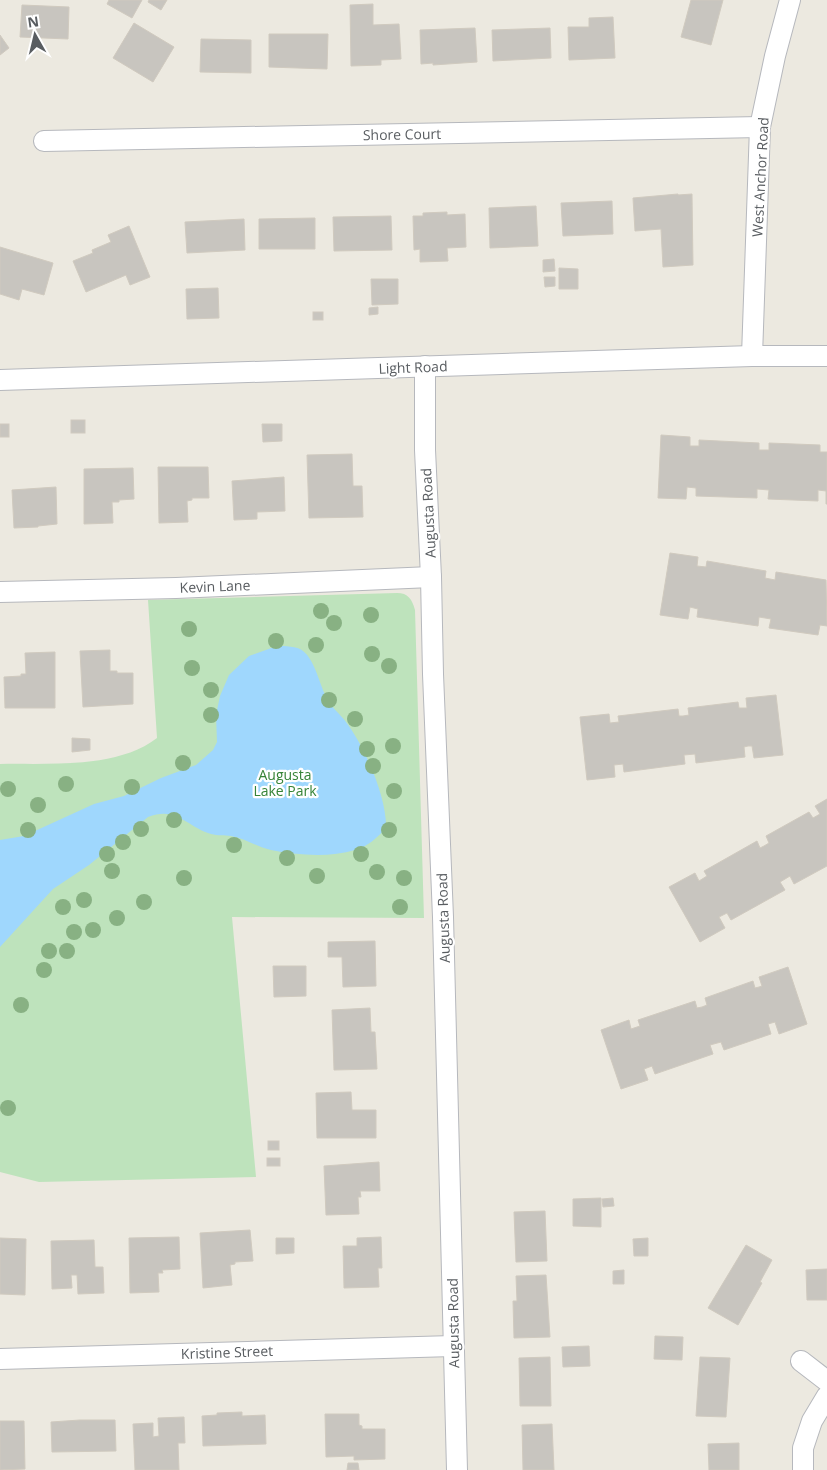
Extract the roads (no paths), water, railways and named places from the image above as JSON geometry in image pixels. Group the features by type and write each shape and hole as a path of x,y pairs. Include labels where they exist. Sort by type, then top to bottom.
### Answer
{"street":[{"name":"West Anchor Road","path":"752,356 760,127 775,56 790,0"},
{"name":"Shore Court","path":"44,141 760,127"},
{"name":"Light Road","path":"0,380 752,356 827,356"},
{"name":"Augusta Road","path":"425,366 425,450 431,578 432,674 444,936 457,1470"},
{"name":"Kevin Lane","path":"0,592 431,578"},
{"name":"Kristine Street","path":"0,1359 453,1346"},
{"path":"801,1361 827,1381"},
{"path":"803,1470 803,1448 812,1421 827,1396"}],"water":[{"path":"277,646 298,648 311,660 327,699 353,733 374,773 383,802 386,828 372,842 359,849 345,853 313,855 271,850 236,837 211,834 167,814 148,817 89,865 53,889 0,947 0,840 24,836 94,804 124,796 161,778 196,765 213,750 217,742 216,715 220,696 229,675 249,656"}],"park label":[{"name":"Augusta Lake Park","path":"285,782"}]}
